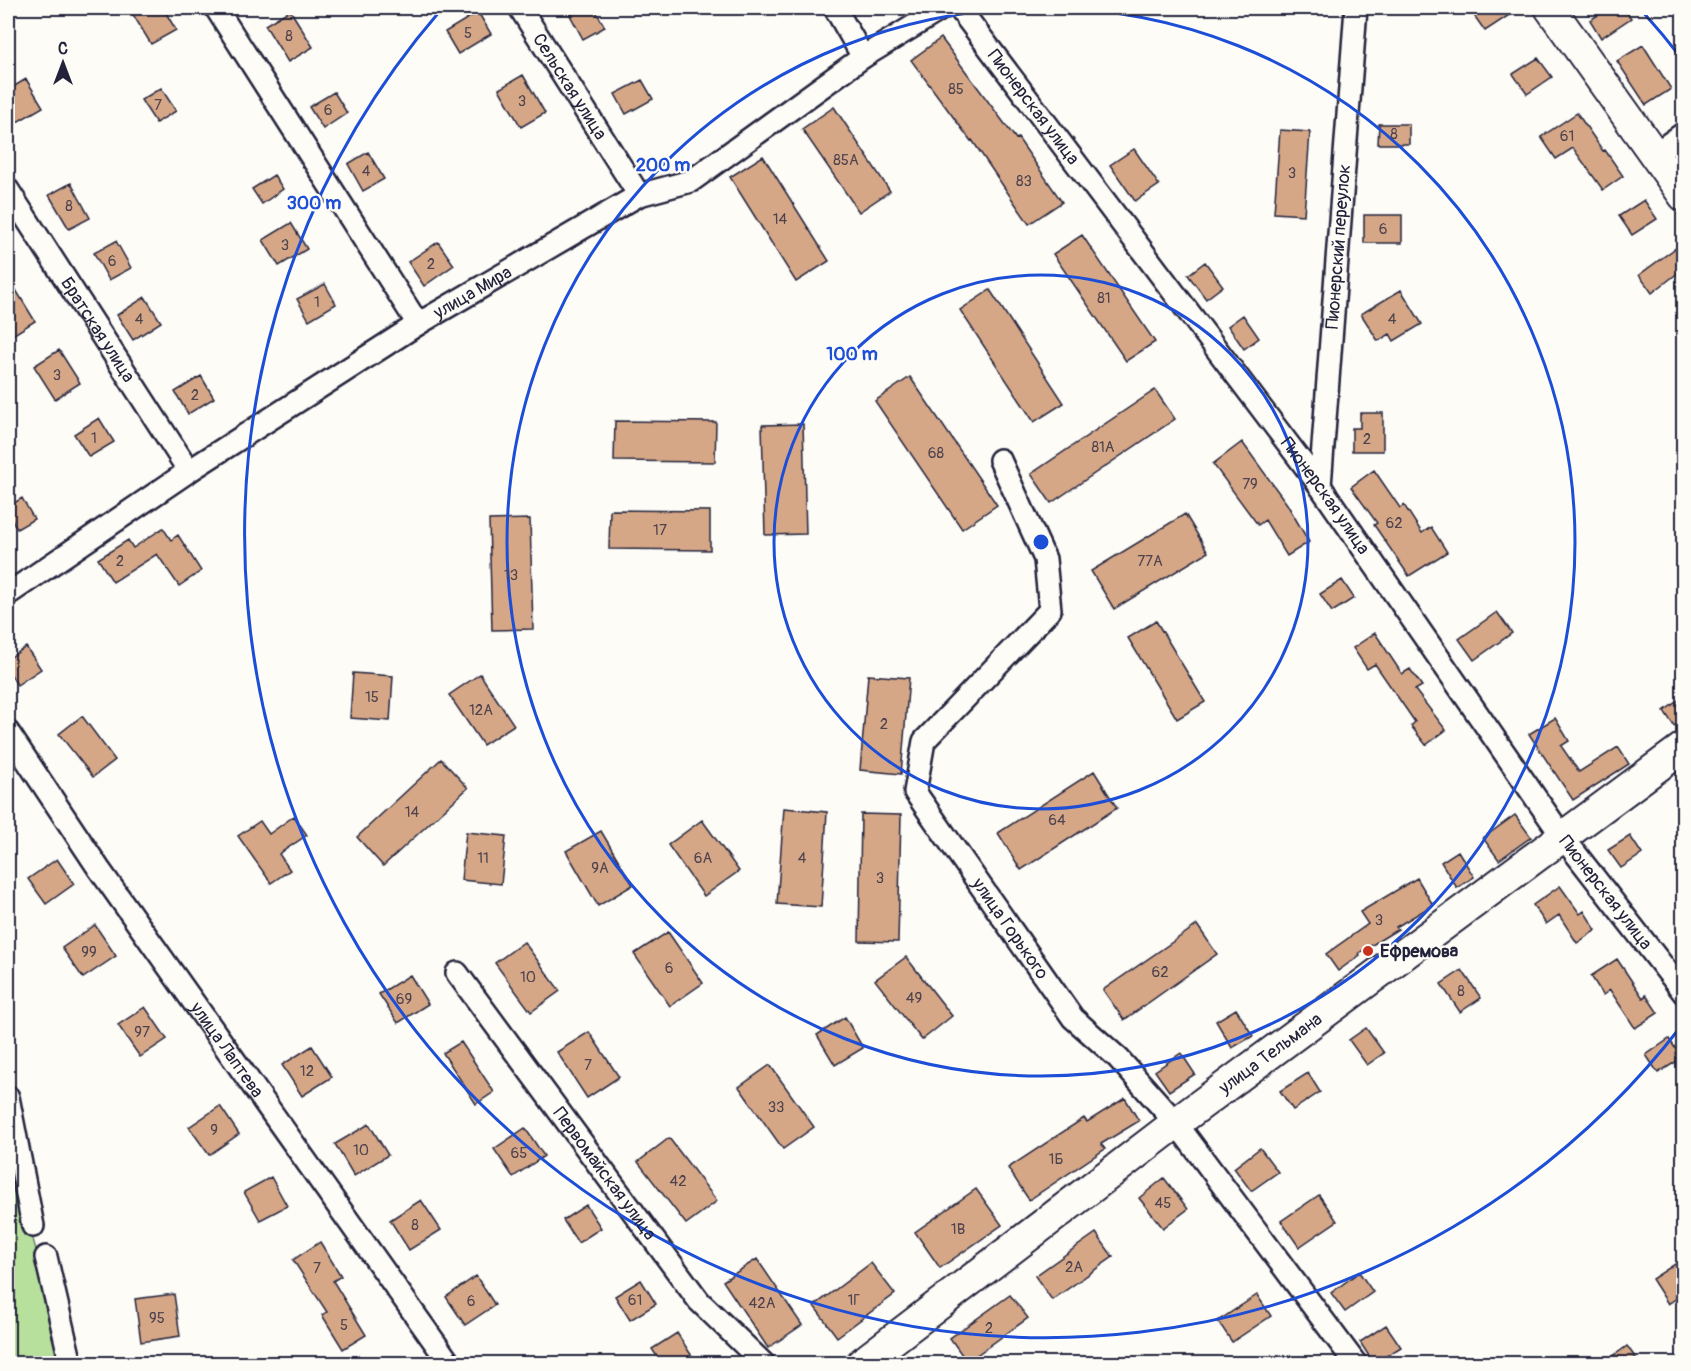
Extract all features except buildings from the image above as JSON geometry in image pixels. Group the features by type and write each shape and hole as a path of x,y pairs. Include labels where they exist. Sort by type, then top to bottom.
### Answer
{"street":[{"path":"216,8 418,324"},
{"name":"Сельская улица","path":"519,8 639,195"},
{"path":"835,8 863,57"},
{"name":"улица Мира","path":"8,594 189,471 418,324 639,195 691,181 863,57 943,8"},
{"name":"Пионерская улица","path":"959,8 1320,486 1562,836 1683,993"},
{"name":"Пионерский переулок","path":"1320,486 1356,8"},
{"path":"1550,8 1683,196"},
{"path":"1653,155 1683,133"},
{"name":"Братская улица","path":"8,190 189,471"},
{"name":"улица Горького","path":"1000,460 1045,558 1050,610 924,741 915,792 1072,1018 1118,1058 1176,1123 1356,1364"},
{"name":"улица Лаптева","path":"8,732 99,869 450,1364"},
{"name":"улица Тельмана","path":"861,1364 1176,1123 1683,747"},
{"name":"Первомайская улица","path":"457,973 699,1301 764,1364"},
{"path":"8,1097 33,1226"},
{"path":"46,1257 71,1364"}],"green space":[{"path":"8,1133 16,1177 67,1363 8,1363"}],"place":[{"name":"Ефремова","path":"1368,951"}]}
